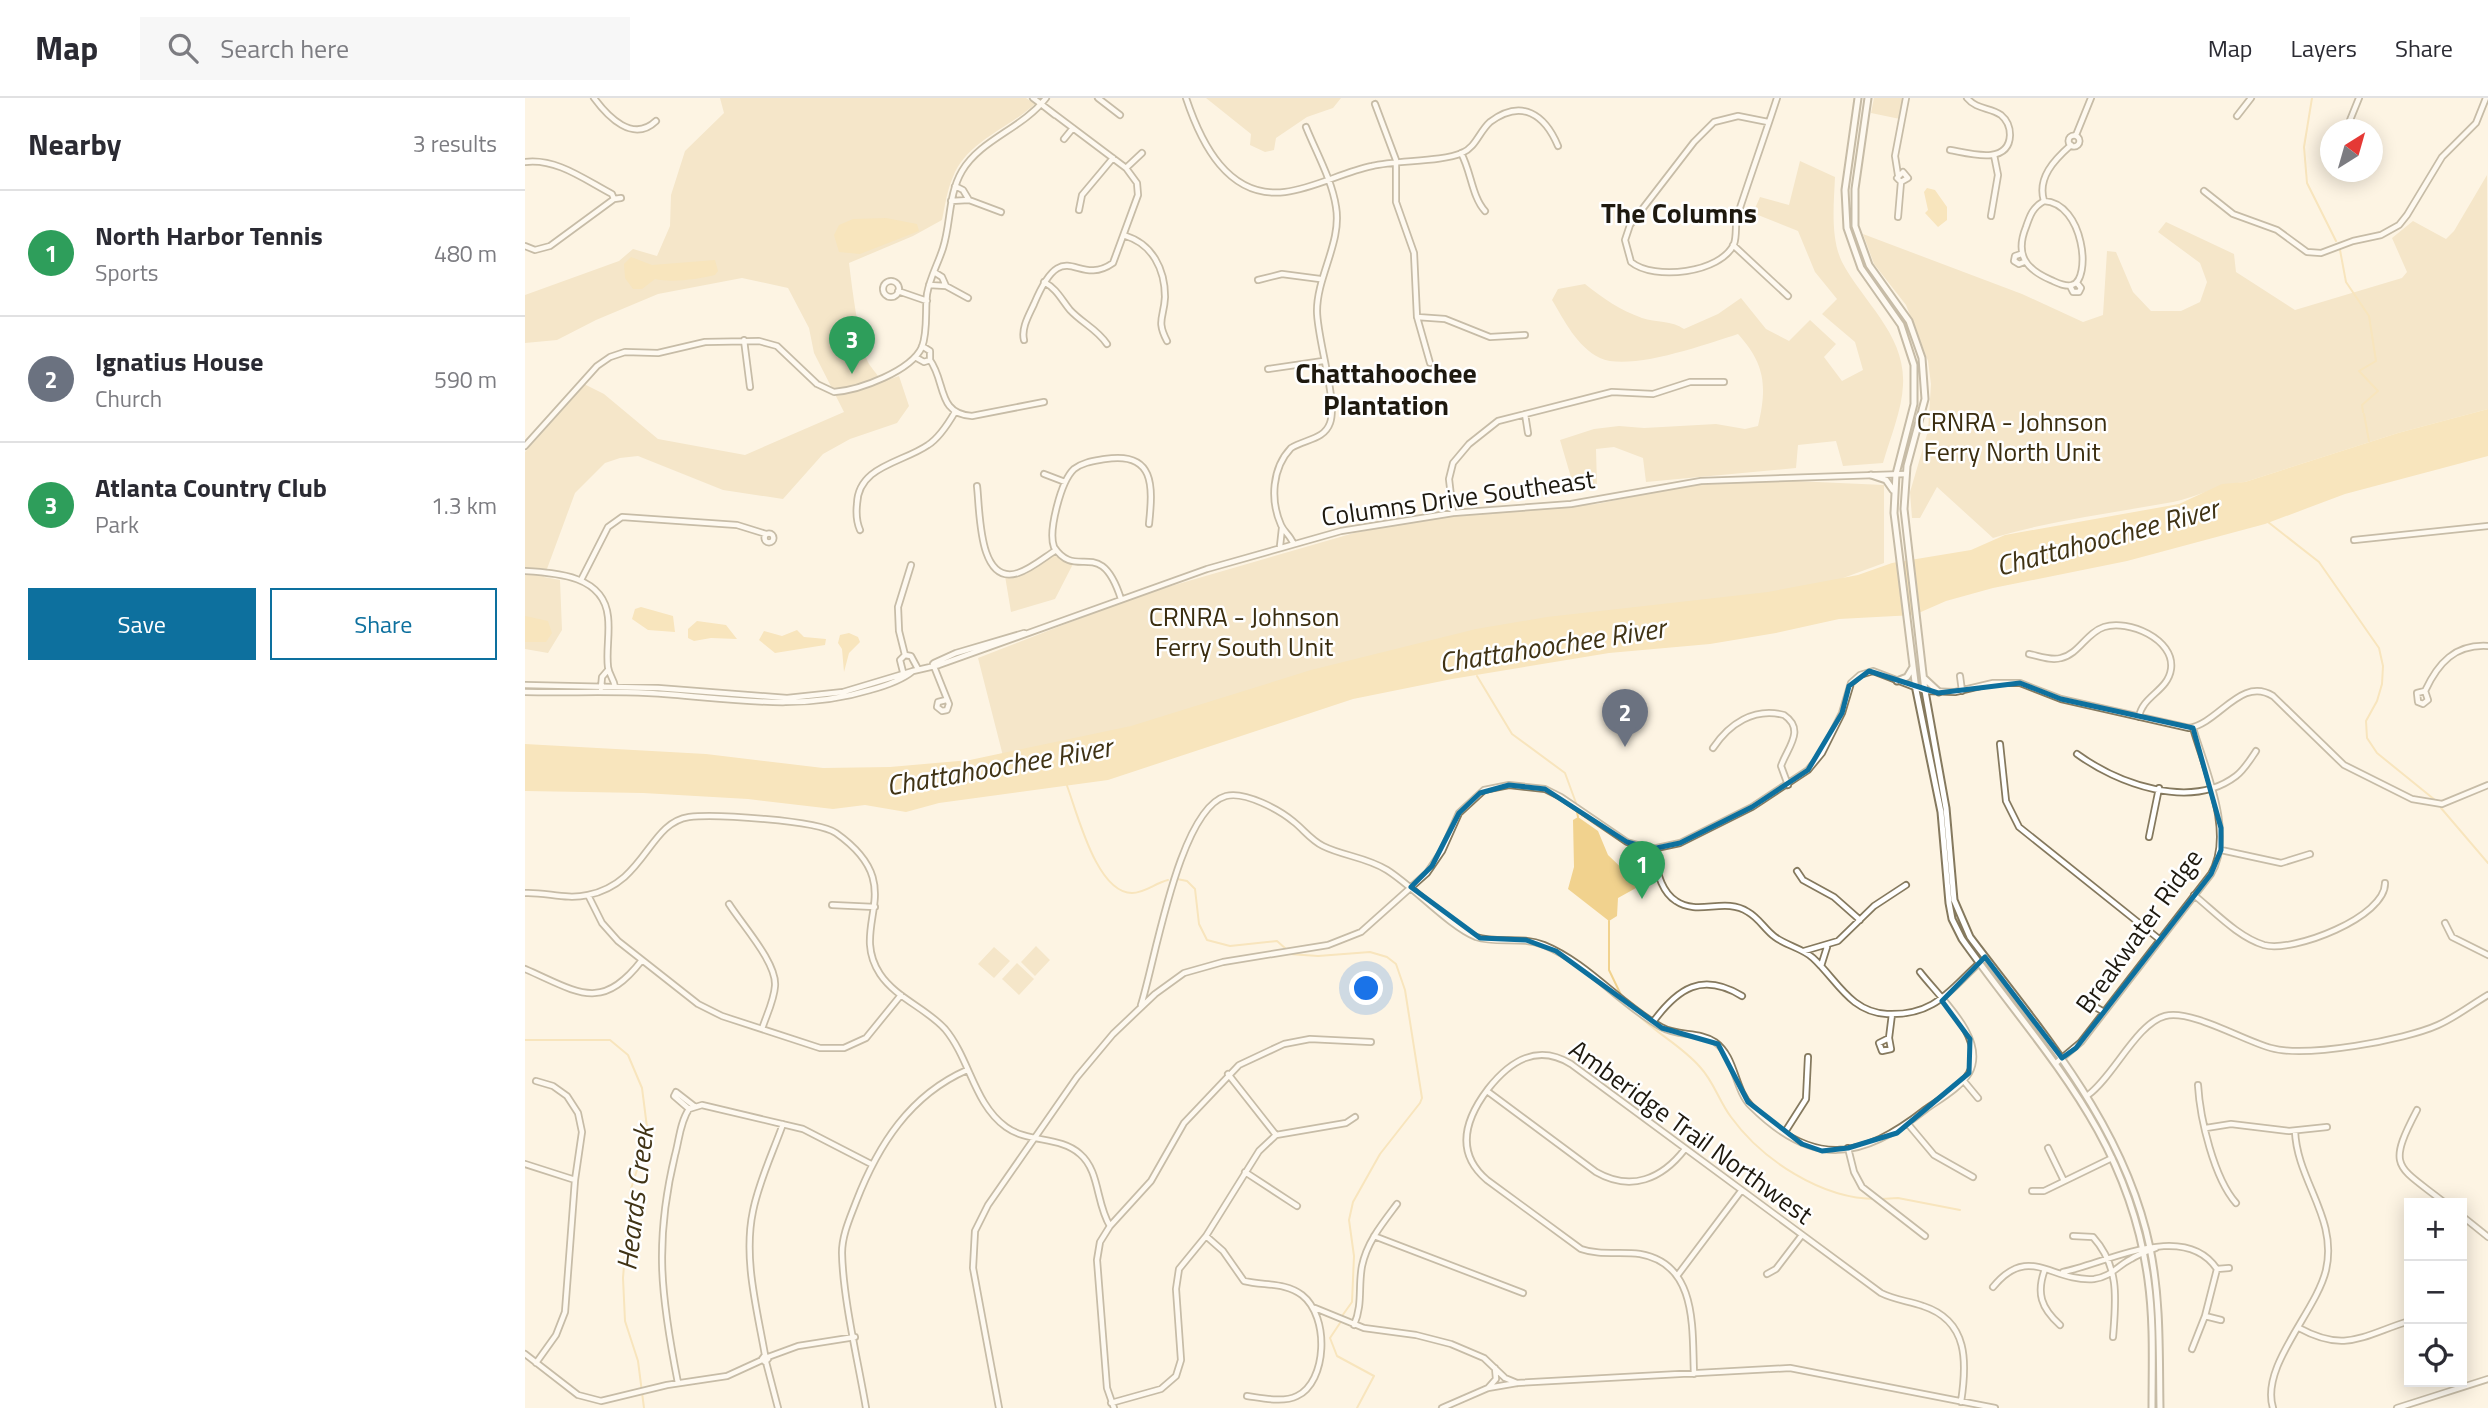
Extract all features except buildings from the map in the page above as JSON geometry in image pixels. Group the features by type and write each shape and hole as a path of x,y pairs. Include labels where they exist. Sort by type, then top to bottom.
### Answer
{"main road":[{"path":"1858,98 1845,190 1847,228 1861,268 1905,335 1915,373 1913,411 1896,474 1894,492 1898,551 1916,690 1941,812 1950,911 1958,933 1983,960"},
{"path":"1868,98 1855,189 1856,226 1869,265 1913,330 1924,372 1922,417 1906,474 1903,499 1927,708 1946,808 1956,908 1964,929 1983,960 2088,1096 2126,1169 2152,1249 2159,1315 2160,1408"},
{"path":"1871,475 1886,480 1894,492"},
{"path":"1898,681 1907,677 1913,667"},
{"path":"1923,676 1939,692 1927,708"},
{"path":"2059,1061 2113,1157 2143,1251 2152,1325 2152,1408"}],"street":[{"path":"594,98 609,116 625,127 640,130 656,121"},
{"path":"1024,340 1023,331 1044,282 1053,269 1063,265 1095,271 1110,265 1126,236 1138,189 1126,168 1033,98"},
{"path":"525,446 594,369 610,357 625,352 669,352 705,342 759,341 777,346 817,384 834,392 898,371 915,357 922,346 929,285 943,248 955,186 965,165 977,152 1019,125 1046,98"},
{"path":"1098,98 1120,115"},
{"path":"1186,98 1216,160 1241,184 1258,191 1279,192 1397,160 1461,153 1500,116 1519,109 1542,113 1558,146"},
{"path":"1768,122 1730,116 1707,127 1634,219 1625,237 1625,245 1634,265 1662,274 1710,263 1733,245 1736,220 1777,98"},
{"path":"1898,217 1901,182 1895,156 1906,98"},
{"path":"1950,150 1994,155 2007,144 2009,127 2001,116 1975,106 1967,98"},
{"path":"2044,201 2041,189 2045,177 2071,145 2079,144 2076,135 2091,98"},
{"path":"2237,116 2251,98"},
{"path":"2350,119 2358,98"},
{"path":"2204,191 2233,214 2277,230 2303,250 2314,253 2327,252 2353,241 2381,235 2399,225 2442,157 2472,128 2485,109 2486,98"},
{"path":"1375,104 1397,160 1396,202 1414,253 1417,317 1430,363"},
{"path":"1280,546 1282,528 1274,495 1277,470 1291,448 1319,436 1331,422 1317,312 1320,279 1336,223 1336,206 1306,127"},
{"path":"1064,139 1073,128"},
{"path":"1126,168 1142,153"},
{"path":"1461,153 1471,173 1478,200 1485,211"},
{"path":"1991,216 1998,175 1994,155"},
{"path":"1079,210 1082,195 1113,158"},
{"path":"525,162 548,162 560,166 612,194 614,199"},
{"path":"1898,175 1903,172 1907,175 1906,181 1901,182"},
{"path":"955,186 963,190 969,200"},
{"path":"525,246 535,250 550,246 614,199 621,198"},
{"path":"951,201 969,200 1002,212"},
{"path":"2044,201 2057,204 2079,229 2079,292 2073,292 2070,286 2037,274 2024,262 2021,254 2022,237 2032,211 2044,201"},
{"path":"1126,236 1146,244 1156,258 1165,298 1160,323 1167,341"},
{"path":"1733,245 1788,296"},
{"path":"933,272 942,277 946,286"},
{"path":"1258,280 1282,274 1320,279"},
{"path":"1044,282 1056,290 1072,311 1098,331 1107,344"},
{"path":"929,285 946,286 968,298"},
{"path":"898,291 927,301"},
{"path":"1417,317 1445,319 1490,337 1525,335"},
{"path":"744,340 750,387"},
{"path":"922,346 930,351 930,360 945,403 955,412 972,416 1044,402"},
{"path":"915,357 924,362 930,360"},
{"path":"1268,369 1323,361"},
{"path":"1453,513 1449,479 1459,454 1492,424 1612,393 1647,394 1690,382 1724,382"},
{"path":"860,530 857,507 862,482 875,471 927,446 955,412"},
{"path":"1525,414 1528,433"},
{"path":"1121,599 1114,578 1105,567 1095,562 1067,559 1056,550 1052,529 1065,482 1073,470 1085,463 1121,457 1135,460 1146,472 1151,486 1149,523"},
{"path":"1044,474 1065,482"},
{"name":"Columns Drive Southeast","path":"525,692 615,690 800,698 843,692 903,672 933,664 939,665 1121,599 1280,546 1341,531 1453,513 1571,504 1701,481 1906,474"},
{"path":"977,486 985,551 996,570 1007,574 1018,573 1056,550"},
{"path":"581,580 608,527 622,517 737,525 766,534"},
{"path":"2354,540 2488,526"},
{"path":"1282,528 1293,543"},
{"path":"905,654 899,632 898,607 911,565"},
{"path":"525,571 552,573 581,580 596,590 606,607 608,670 615,690"},
{"path":"2029,654 2060,659 2072,653 2087,636 2102,628 2122,624 2139,629 2164,648 2171,666 2167,681 2143,704 2139,717"},
{"path":"2425,691 2435,670 2446,657 2469,648 2488,646"},
{"path":"905,654 911,656 915,670"},
{"path":"903,672 900,660 905,654"},
{"path":"933,664 946,699"},
{"path":"601,690 602,677 608,670"},
{"name":"Columns Drive Southeast","path":"615,690 804,704 867,691 906,677 915,670"},
{"path":"999,1408 973,1268 973,1239 988,1205 1077,1077 1137,1011 1184,973 1207,965 1328,945 1350,938 1372,924 1438,858 1464,807 1480,793 1497,786 1552,792 1619,839 1651,849 1680,843 1717,826 1788,785 1808,770 1822,753 1844,710 1849,686 1858,676 1876,671 1916,690 1925,691 1962,691 2011,681 2061,699 2193,727 2245,693 2258,690 2273,696 2344,765 2412,799 2442,804 2488,785"},
{"path":"1960,677 1962,691"},
{"name":"Columns Drive Southeast","path":"525,685 601,690"},
{"path":"1713,748 1720,737 1745,717 1784,715 1792,722 1795,734 1781,766 1788,785"},
{"name":"Breakwater Ridge","path":"2059,1061 2081,1042 2213,870 2221,850 2221,828 2193,727"},
{"path":"2000,744 2006,801 2018,826 2159,939"},
{"path":"2077,754 2114,777 2186,792 2210,787 2237,775 2256,751"},
{"path":"2149,837 2159,788"},
{"path":"1137,1011 1178,863 1194,831 1212,805 1224,797 1242,797 1279,812 1321,845 1371,861 1411,887 1474,936 1526,940 1556,951 1653,1022 1672,1032 1700,1036 1718,1044 1729,1060 1748,1102 1785,1132 1815,1149 1848,1148 1883,1139 1908,1124 1963,1080 1972,1064 1972,1044 1920,972"},
{"path":"525,892 563,899 588,895 611,887 628,877 669,825 682,819 698,817 811,824 830,829 843,839 870,870 877,889 870,937 873,959 883,978 944,1029 997,1119 1018,1134 1069,1147 1087,1161 1100,1206 1110,1226"},
{"path":"1651,849 1663,886 1675,901 1693,908 1723,904 1739,907 1752,915 1776,938 1803,951 1855,1003 1875,1012 1892,1014 1919,1011 1942,1000 1983,960"},
{"path":"2221,850 2281,863 2310,854"},
{"path":"1797,871 1803,880 1834,897 1860,920"},
{"path":"2194,895 2252,939 2268,946 2285,947 2304,943 2356,919 2382,895 2385,883"},
{"path":"1803,951 1827,947 1846,936 1874,906 1906,885"},
{"path":"588,895 607,930 706,1009 820,1048 844,1048 871,1034 901,995"},
{"path":"729,905 768,959 774,973 774,991 762,1029"},
{"path":"832,905 875,907"},
{"path":"2445,923 2452,937 2488,955"},
{"path":"1821,967 1827,947"},
{"path":"525,969 577,991 607,992 627,980 642,960"},
{"path":"1653,1022 1672,998 1690,987 1716,985 1742,996"},
{"path":"2088,1096 2101,1086 2148,1026 2163,1017 2190,1019 2273,1049 2306,1052 2424,1031 2449,1020 2488,995"},
{"path":"2085,1001 2104,1012"},
{"path":"1889,1038 1892,1014"},
{"path":"1355,1117 1346,1123 1276,1135 1259,1151 1206,1236 1184,1261 1177,1278 1181,1360 1176,1376 1161,1389 1113,1405 1107,1388 1097,1260 1100,1242 1110,1226 1151,1181 1184,1124 1228,1074 1252,1058 1295,1041 1371,1042"},
{"name":"Amberidge Trail Northwest","path":"1677,1276 1663,1263 1647,1256 1598,1254 1581,1249 1481,1175 1469,1156 1465,1134 1471,1113 1503,1070 1517,1060 1537,1055 1556,1056 1571,1064 1881,1293 1928,1308 1951,1323 1961,1338 1966,1356 1961,1402"},
{"path":"1785,1132 1806,1099 1808,1057"},
{"path":"866,1408 842,1245 871,1164 917,1102 939,1084 967,1070"},
{"path":"1228,1074 1276,1135"},
{"path":"1963,1080 1978,1098"},
{"path":"536,1081 562,1091 578,1113 582,1132 575,1180 565,1312 556,1335 536,1363"},
{"path":"2198,1085 2221,1183 2236,1203"},
{"path":"1487,1090 1596,1172 1615,1180 1633,1182 1654,1177 1671,1166 1685,1149"},
{"path":"678,1384 663,1305 660,1247 667,1187 691,1108 783,1124 817,1134 871,1164"},
{"path":"2417,1110 2400,1143 2399,1163 2407,1173 2439,1198"},
{"path":"778,1408 765,1358 751,1265 750,1231 757,1193 783,1124"},
{"path":"1908,1124 1934,1155 1972,1177"},
{"path":"2206,1128 2231,1124 2295,1131 2327,1127"},
{"path":"2273,1408 2272,1380 2322,1283 2328,1244 2322,1212 2298,1157 2295,1131"},
{"path":"1848,1148 1854,1172 1862,1187 1925,1236"},
{"path":"2048,1148 2064,1181"},
{"path":"2032,1191 2044,1191 2113,1157"},
{"path":"525,1164 575,1180"},
{"path":"1244,1172 1297,1206"},
{"path":"1694,1374 1690,1304 1677,1276 1741,1191"},
{"path":"1354,1325 1362,1302 1363,1264 1374,1236 1397,1205"},
{"path":"2467,1220 2488,1237"},
{"path":"1766,1274 1776,1269 1802,1235"},
{"path":"1206,1236 1223,1251 1244,1281 1290,1288 1315,1308 1354,1325 1439,1340 1484,1359 1505,1378 1517,1383"},
{"path":"1374,1236 1523,1293"},
{"path":"2073,1236 2093,1237 2113,1272 2117,1304 2113,1337"},
{"path":"2060,1273 2152,1249 2191,1247 2217,1269 2229,1268"},
{"path":"1993,1287 2014,1268 2025,1265 2095,1279 2113,1272 2143,1251"},
{"path":"2045,1269 2040,1289 2041,1303 2060,1325"},
{"path":"2192,1349 2205,1316 2217,1269"},
{"path":"1248,1396 1289,1398 1303,1391 1320,1355 1321,1322 1315,1308"},
{"path":"1321,1322 1333,1316"},
{"path":"2205,1316 2221,1320"},
{"path":"2298,1328 2324,1341 2342,1343 2404,1323"},
{"path":"525,1354 578,1395 594,1401 608,1401 678,1384 726,1376 798,1346 855,1337"},
{"path":"1489,1388 1496,1379 1495,1367"},
{"path":"1442,1408 1489,1388 1517,1383 1790,1368 1995,1408"},
{"path":"2397,1408 2488,1379"}],"highlighted area":[{"path":"1869,671 1938,693 2020,683 2061,699 2193,728 2221,828 2221,850 2211,874 2076,1048 2062,1058 1985,957 1942,1001 1970,1039 1969,1073 1897,1133 1848,1148 1822,1151 1802,1144 1748,1102 1718,1044 1662,1028 1556,951 1526,940 1480,938 1411,887 1432,866 1459,813 1480,793 1509,785 1545,789 1627,842 1652,849 1680,843 1752,807 1808,770 1842,713 1849,686"}],"green space":[{"path":"720,98 1026,98 1035,104 989,136 959,165 946,198 942,220 913,236 849,263 858,324 867,360 881,382 899,376 909,406 897,423 850,439 823,454 783,499 723,490 638,456 605,463 575,493 544,577 560,580 562,630 548,653 525,649 525,452 584,384 604,394 658,439 745,455 844,412 814,353 809,328 788,288 742,278 658,294 557,340 525,343 525,295 619,261 633,249 657,256 670,226 671,195 685,151 724,113"},
{"path":"1206,98 1341,98 1333,108 1307,117 1276,138 1274,150 1265,152 1250,145 1251,134"},
{"path":"1874,98 1903,98 1900,119 1871,113"},
{"path":"1800,161 1835,177 1834,220 1838,252 1898,350 1902,367 1902,395 1883,463 1843,466 1836,441 1798,445 1796,468 1646,482 1643,458 1614,447 1596,449 1597,485 1575,491 1560,440 1594,429 1619,426 1644,428 1716,424 1745,429 1758,426 1763,388 1759,366 1738,334 1648,359 1629,362 1600,358 1584,347 1561,316 1552,300 1558,289 1585,284 1612,304 1634,315 1674,324 1684,329 1718,314 1741,298 1766,329 1789,341 1810,320 1836,344 1824,357 1842,381 1863,370 1855,342 1822,314 1837,299 1815,272 1798,231 1753,213 1760,197 1789,205"},
{"name":"CRNRA - Johnson Ferry North Unit","path":"2487,175 2488,409 2398,433 2182,500 2060,522 1993,538 1937,487 1920,518 1912,518 1910,492 1928,431 1931,384 1928,361 1906,305 1874,264 1863,234 2022,294 2083,322 2103,315 2107,251 2116,252 2133,292 2151,311 2181,311 2200,302 2207,282 2200,263 2158,232 2166,222 2234,254 2236,272 2295,310 2402,278 2407,272 2392,238 2413,221 2446,239 2454,231"},
{"name":"CRNRA - Johnson Ferry South Unit","path":"1795,481 1884,485 1884,563 1824,585 1238,702 1003,756 978,658 1140,595 1354,533 1433,518 1597,504 1694,484"},
{"path":"1053,555 1073,564 1055,599 1011,612 1005,576 1026,574"},
{"path":"1036,946 1050,960 1035,976 1021,962"},
{"path":"994,947 1010,961 994,978 978,964"},
{"path":"1017,963 1034,979 1019,995 1002,979"}],"water":[{"path":"1927,188 1935,190 1947,207 1947,220 1938,227 1925,213 1928,210 1924,192"},
{"path":"886,218 917,224 919,231 860,254 839,252 834,235 839,225 853,219"},
{"path":"631,257 652,265 715,260 718,271 715,275 693,279 655,279 642,289 633,289 625,278 624,264"},
{"name":"Chattahoochee River","path":"2488,409 2488,456 2345,494 2265,524 2127,561 1993,588 1946,601 1914,615 1839,619 1710,644 1609,653 1452,679 1353,699 1108,780 939,803 906,812 865,805 833,809 748,799 643,793 525,791 525,744 706,754 823,768 890,767 970,760 1131,726 1311,670 1476,629 1547,617 1768,592 1858,575 1892,563 1971,550 2005,535 2179,504 2222,484 2245,482 2398,433"},
{"path":"641,607 673,616 675,632 648,630 632,619 635,609"},
{"path":"525,616 548,621 552,633 546,642 525,642"},
{"path":"697,621 726,625 737,639 711,638 694,641 688,638 688,629"},
{"path":"797,630 804,637 826,639 825,645 775,653 759,640 764,631 782,636"},
{"path":"849,633 858,637 860,642 849,653 844,672 842,649 838,643 840,635"},
{"path":"1578,817 1598,831 1608,855 1631,877 1636,888 1618,898 1617,916 1609,921 1568,889 1574,867 1573,820"}],"waterway":[{"path":"2312,98 2304,147 2307,183 2336,241"},
{"path":"2340,250 2346,282 2369,316 2376,361 2359,371 2378,391 2362,405 2363,412"},
{"path":"2364,414 2369,441"},
{"path":"2268,522 2319,562 2379,648 2383,666 2382,684 2377,701 2366,721 2367,738 2377,753 2435,800"},
{"name":"Chattahoochee River","path":"1477,676 1512,734 1565,773 1576,803"},
{"name":"Chattahoochee River","path":"1066,783 1082,830 1098,866 1108,880 1119,889 1132,893 1168,880"},
{"path":"2441,808 2488,863"},
{"path":"1577,812 1578,817"},
{"path":"1177,879 1187,881 1195,889 1199,924 1207,940 1230,946 1277,941 1286,949"},
{"path":"1609,921 1609,970 1622,997"},
{"path":"1289,954 1318,956 1370,952 1387,957 1396,964 1405,990 1422,1098 1380,1154 1353,1202 1349,1220 1354,1256 1352,1302 1342,1316"},
{"path":"1635,1012 1700,1067 1731,1117 1744,1133 1776,1162 1835,1192 1876,1199"},
{"name":"Heards Creek","path":"525,1040 610,1040 628,1055 642,1088 648,1135 630,1192 623,1278 625,1321 638,1361 644,1408"},
{"path":"1881,1199 1898,1198 1960,1210"},
{"path":"1340,1323 1330,1338 1337,1356 1374,1376 1357,1408"}],"place":[{"name":"Atlanta Country Club","path":"852,374"},
{"name":"Ignatius House","path":"1625,747"},
{"name":"North Harbor Tennis","path":"1642,899"}],"district":[{"name":"The Columns","path":"1679,213"},
{"name":"Chattahoochee Plantation","path":"1386,389"}]}
